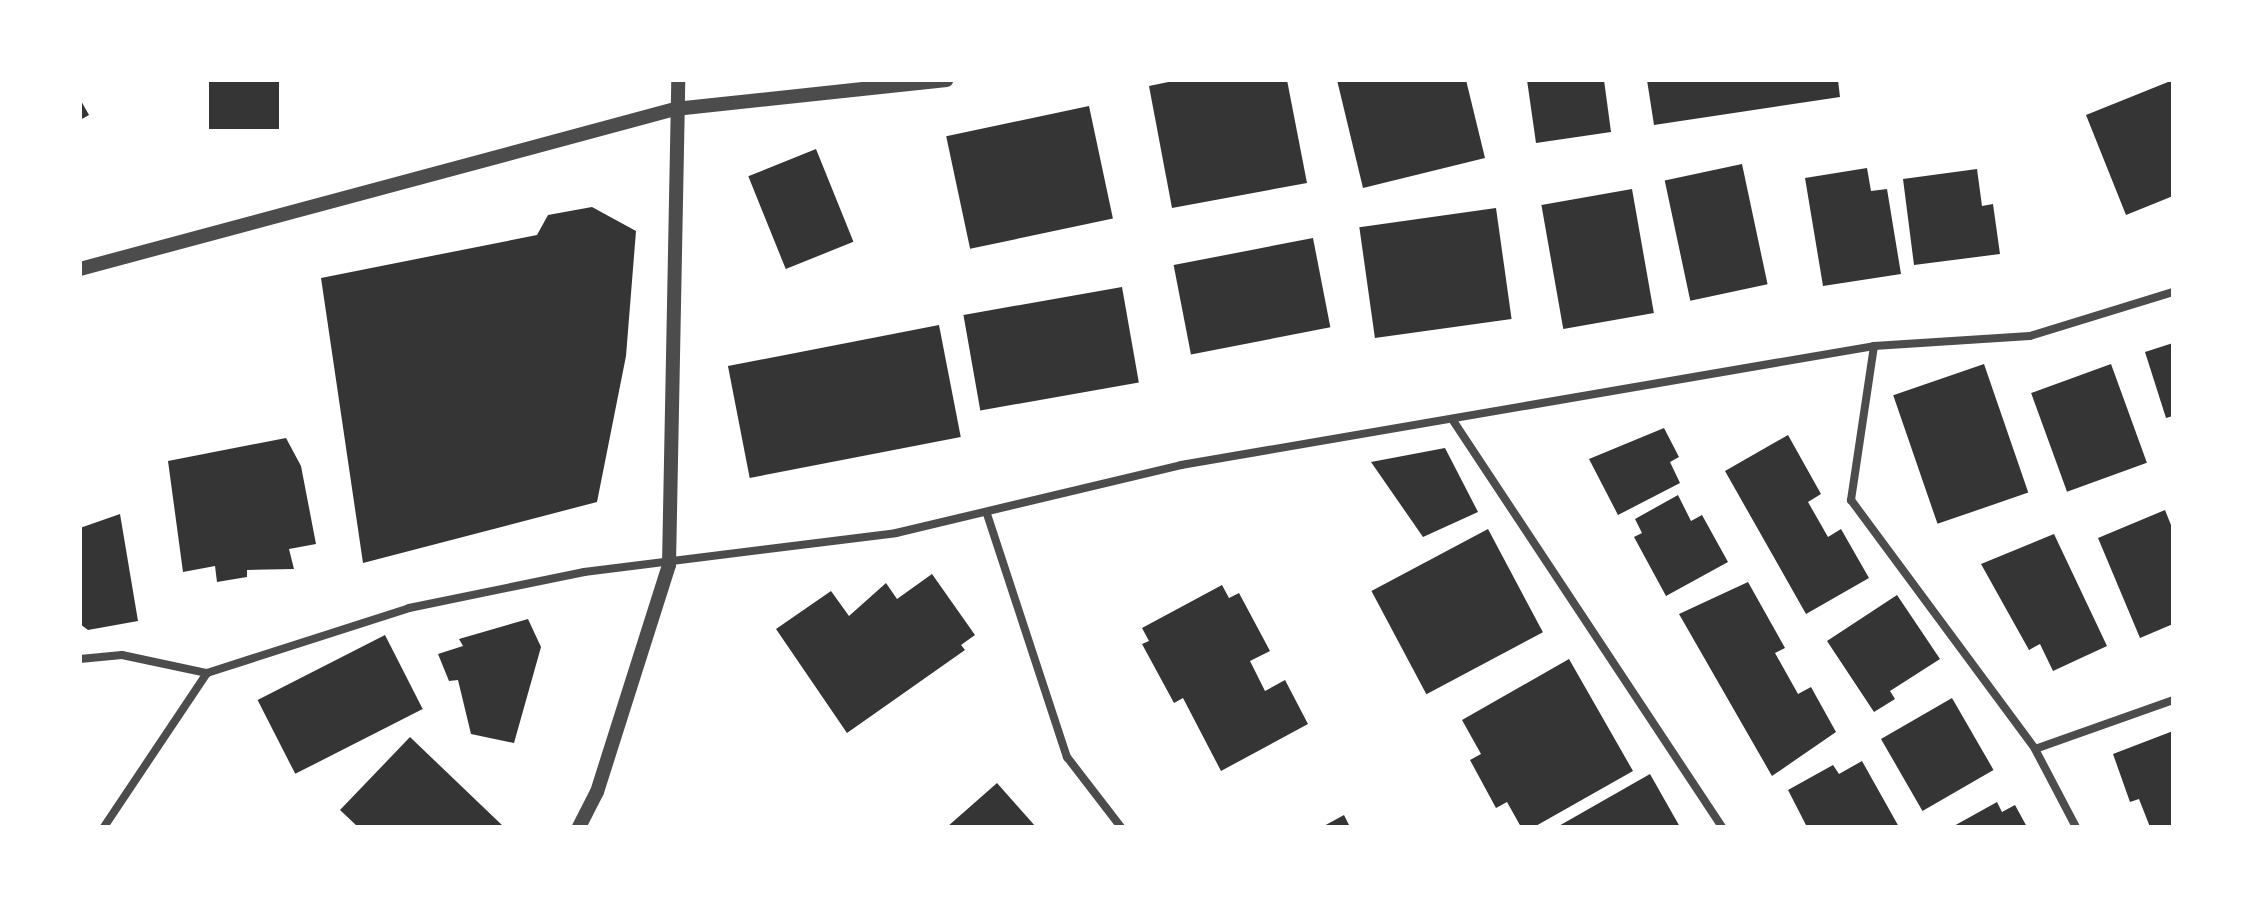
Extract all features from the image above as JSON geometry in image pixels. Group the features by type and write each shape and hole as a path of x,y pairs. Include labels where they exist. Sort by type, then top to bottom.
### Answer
{"street":[{"path":"579,827 597,792 669,565 675,109 678,80"},
{"path":"80,269 675,109 946,80"},
{"path":"80,659 122,655 207,673 409,608 584,572 669,565 987,514 1181,465 1874,346 2030,336 2173,292"},
{"path":"1874,346 1851,500 2035,749 2076,827"},
{"path":"1452,419 1722,827"},
{"path":"987,514 1067,757 1121,827"},
{"path":"104,827 207,673"},
{"path":"2035,749 2173,700"}],"building":[{"path":"209,80 279,80 279,129 209,129"},
{"path":"1178,80 1287,80 1307,183 1172,208 1149,86"},
{"path":"1337,80 1466,80 1485,158 1363,188"},
{"path":"1527,80 1604,80 1611,132 1536,143"},
{"path":"1647,80 1838,80 1840,97 1654,125"},
{"path":"2173,80 2173,196 2126,215 2086,115"},
{"path":"80,99 89,115 80,120"},
{"path":"1089,106 1113,218 970,249 946,136"},
{"path":"816,149 853,242 786,269 748,176"},
{"path":"1742,164 1768,284 1690,301 1665,180"},
{"path":"1867,168 1871,191 1887,189 1901,274 1823,286 1805,178"},
{"path":"1977,169 1982,206 1993,204 2000,254 1914,265 1903,179"},
{"path":"1632,189 1654,313 1563,329 1541,205"},
{"path":"592,207 636,231 626,356 597,502 363,563 321,278 537,235 548,215"},
{"path":"1496,208 1512,319 1375,338 1359,227"},
{"path":"1313,238 1330,327 1191,354 1174,265"},
{"path":"1122,287 1139,383 980,410 963,315"},
{"path":"939,325 961,437 750,478 728,366"},
{"path":"2173,343 2173,416 2166,418 2145,352"},
{"path":"1984,364 2028,493 1938,524 1893,395"},
{"path":"2111,364 2147,463 2067,492 2031,393"},
{"path":"1664,428 1679,457 1670,462 1680,483 1618,515 1589,459"},
{"path":"1788,435 1821,494 1808,502 1828,537 1841,529 1869,578 1806,614 1725,471"},
{"path":"286,438 301,466 316,544 289,549 294,569 247,570 247,577 217,582 215,566 183,572 168,461"},
{"path":"1445,448 1478,512 1423,537 1371,462"},
{"path":"1678,495 1691,521 1702,515 1728,562 1666,596 1634,537 1642,533 1635,519"},
{"path":"2165,510 2173,530 2173,624 2140,638 2098,538"},
{"path":"120,514 138,621 88,630 80,624 80,528"},
{"path":"1488,529 1543,632 1426,694 1371,591"},
{"path":"2054,534 2107,646 2053,671 2040,644 2029,650 1981,564"},
{"path":"932,574 975,635 961,645 965,650 847,733 776,629 831,591 849,616 886,583 897,599"},
{"path":"1748,582 1785,648 1775,653 1798,694 1811,687 1836,732 1772,776 1679,614"},
{"path":"1222,585 1229,598 1239,593 1270,651 1250,661 1265,691 1285,680 1308,724 1221,771 1183,698 1174,703 1142,644 1149,641 1142,628"},
{"path":"1897,595 1940,659 1890,691 1895,699 1874,712 1827,641"},
{"path":"528,619 541,647 514,743 471,734 458,680 449,681 438,654 463,646 459,639"},
{"path":"385,635 423,709 295,774 258,700"},
{"path":"1569,659 1633,771 1534,827 1521,827 1507,802 1496,808 1470,760 1481,754 1462,720"},
{"path":"1952,698 1994,770 1922,811 1881,739"},
{"path":"2173,731 2173,827 2150,827 2139,799 2130,802 2113,754"},
{"path":"410,737 504,827 358,827 340,810"},
{"path":"1862,761 1899,827 1807,827 1788,790 1833,765 1839,774"},
{"path":"1650,774 1680,827 1557,827"},
{"path":"997,783 1036,827 947,827"},
{"path":"1997,802 2002,812 2015,805 2027,827 1952,827"},
{"path":"1344,815 1350,827 1322,827"}]}
